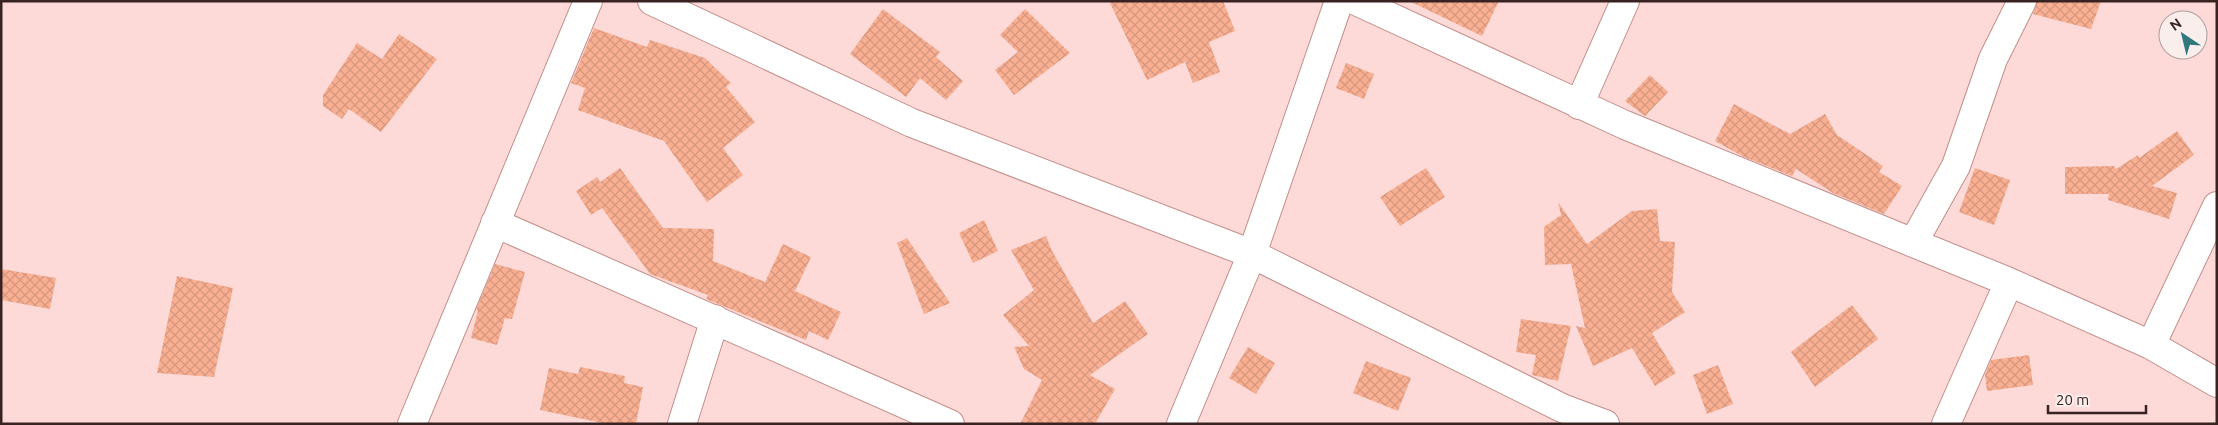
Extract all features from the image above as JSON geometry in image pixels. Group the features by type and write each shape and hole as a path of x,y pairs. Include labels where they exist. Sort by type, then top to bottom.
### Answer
{"street":[{"path":"412,424 494,223 588,1"},
{"path":"652,1 912,123 1252,254 1562,408 1605,424"},
{"path":"1181,424 1252,254 1339,1"},
{"path":"1356,1 1634,129 2008,282 2151,345 2217,382"},
{"path":"1579,105 1624,1"},
{"path":"1913,243 1956,166 1993,59 2022,1"},
{"path":"2151,345 2217,206"},
{"path":"494,223 950,424"},
{"path":"1946,424 1975,362 2008,282"},
{"path":"682,424 715,319"}],"building":[{"path":"1109,1 1223,1 1235,31 1209,42 1220,72 1193,83 1185,62 1147,80"},
{"path":"1409,1 1499,1 1482,36"},
{"path":"2037,1 2101,1 2091,29 2033,14"},
{"path":"883,9 940,52 936,57 963,81 946,100 920,78 906,97 850,54"},
{"path":"1025,9 1070,53 1014,95 995,70 1018,52 1000,35"},
{"path":"594,28 647,47 650,40 705,58 731,83 726,87 755,122 723,148 743,175 707,202 664,141 578,110 585,88 571,83"},
{"path":"399,34 437,59 381,132 349,109 342,119 323,106 323,95 357,43 382,59"},
{"path":"1346,63 1374,74 1364,99 1336,88"},
{"path":"1650,75 1668,92 1645,116 1625,101"},
{"path":"1734,104 1790,134 1825,114 1837,135 1883,166 1879,172 1902,186 1884,214 1833,193 1796,169 1792,176 1744,157 1715,141"},
{"path":"2177,131 2194,155 2152,186 2177,193 2169,219 2108,200 2109,194 2065,194 2065,167 2114,166 2116,169 2138,155 2139,158"},
{"path":"620,168 663,228 714,229 713,261 765,282 783,244 811,257 795,291 841,312 828,340 809,331 806,340 706,299 708,295 650,274 602,208 591,215 576,191 597,177 600,182"},
{"path":"1426,168 1445,197 1400,226 1380,197"},
{"path":"1975,168 2010,180 1994,225 1959,212"},
{"path":"1558,202 1587,244 1632,211 1657,209 1660,241 1675,242 1672,292 1685,312 1652,333 1676,373 1655,386 1632,348 1593,366 1576,326 1585,328 1571,264 1545,265 1544,227 1561,215"},
{"path":"984,220 998,251 973,263 959,233"},
{"path":"1046,236 1052,251 1093,323 1125,301 1148,334 1090,375 1115,389 1095,424 1020,424 1042,380 1024,369 1014,347 1029,346 1003,315 1034,290 1011,250"},
{"path":"907,238 950,303 924,314 897,243"},
{"path":"495,264 525,272 512,319 505,318 497,345 471,338 478,311 476,310"},
{"path":"1,269 56,278 50,309 1,300"},
{"path":"177,276 233,288 214,377 157,373"},
{"path":"1852,305 1878,339 1815,387 1791,352"},
{"path":"1521,319 1571,326 1558,381 1532,375 1536,355 1516,352"},
{"path":"1248,347 1275,363 1256,394 1229,378"},
{"path":"2029,355 2033,385 1987,391 1985,375 1991,360"},
{"path":"1366,361 1411,378 1398,411 1353,393"},
{"path":"1718,365 1733,404 1707,414 1693,375"},
{"path":"580,367 625,376 624,383 643,387 636,424 607,424 540,410 549,368 578,374"}]}
